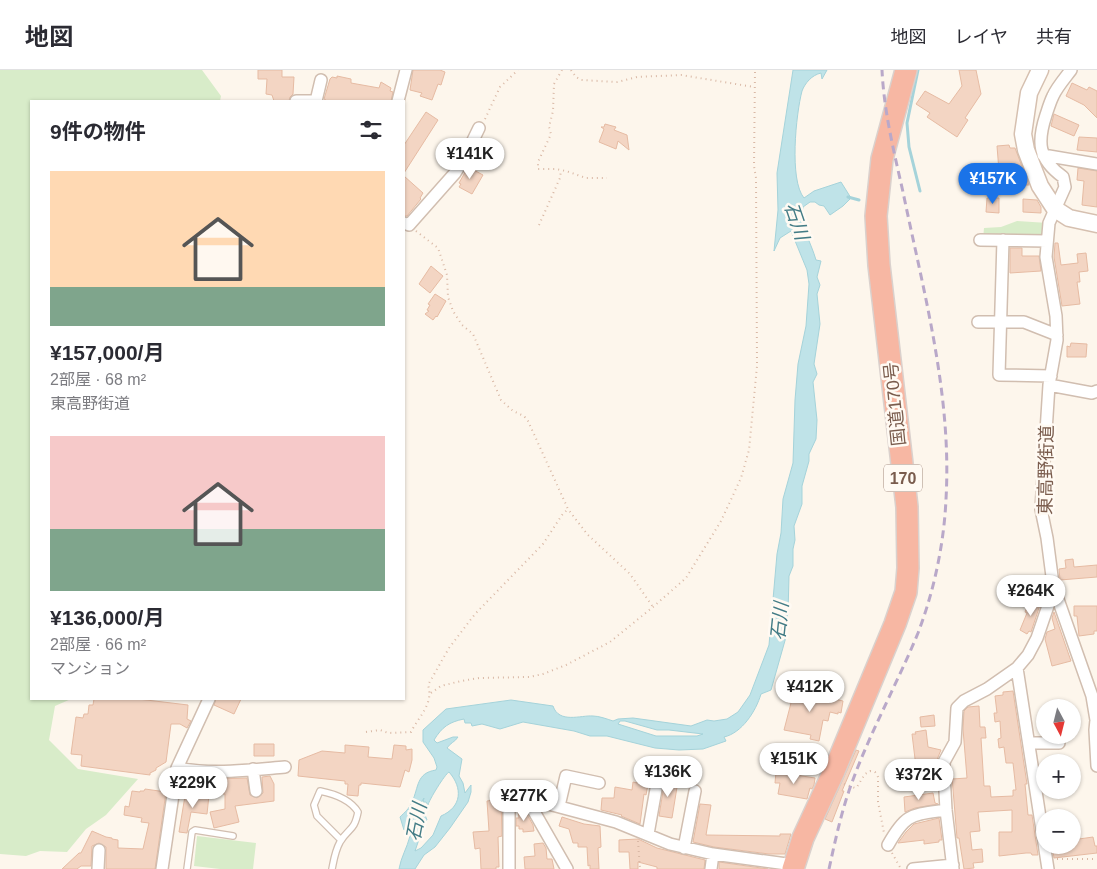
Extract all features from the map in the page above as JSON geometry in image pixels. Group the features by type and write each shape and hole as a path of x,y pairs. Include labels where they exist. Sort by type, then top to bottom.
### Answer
{"highway":[{"name":"国道170号","path":"794,867 803,838 830,779 891,633 906,592 908,568 907,507 879,266 876,216 882,159 906,70"}],"street":[{"path":"398,100 406,70"},
{"path":"1040,70 1029,93 1022,134 1026,150 1040,186 1055,209 1069,218 1097,224"},
{"path":"1071,70 1053,95 1042,126 1041,147 1043,155 1073,162 1097,164"},
{"path":"316,100 321,80"},
{"path":"406,224 452,177 465,157 478,128"},
{"name":"東高野街道","path":"953,867 946,810 944,762 955,742 957,708 964,701 987,689 1017,668 1028,655 1037,638 1050,600 1053,584 1048,538 1041,509 1050,380 1057,336 1056,316 1046,257 1049,223 1065,187 1063,177 1054,170 1043,155"},
{"path":"980,240 1047,241"},
{"path":"1003,240 999,375 1050,380 1092,392 1097,391"},
{"path":"978,322 1024,322 1057,336"},
{"path":"1053,584 1090,690 1096,720 1097,766"},
{"path":"1017,668 1047,864"},
{"path":"166,868 177,768 209,700"},
{"path":"1030,744 1036,744"},
{"path":"177,768 188,770 285,767"},
{"path":"253,769 256,791"},
{"path":"559,806 566,776 592,784"},
{"path":"642,832 660,798 658,778"},
{"path":"684,848 696,812 694,791"},
{"path":"509,869 510,803 528,801 559,806 616,822 684,848 794,867"},
{"path":"528,801 567,869"},
{"path":"888,846 896,831 910,816 946,810"},
{"path":"98,869 99,850"},
{"path":"711,869 713,854"},
{"path":"913,869 953,867"}],"lane":[{"path":"332,869 341,840 355,826 358,812 353,803 320,791 314,805 317,816 341,840"},
{"path":"188,869 192,832 195,830 233,836"}],"path":[{"path":"478,128 489,113 500,87 518,70"},
{"path":"562,70 554,84 553,111 549,127 551,134 537,166 540,170 561,170 586,178 607,178"},
{"path":"571,70 581,80 617,82 637,77 681,75 754,87"},
{"path":"366,732 380,730 388,733 411,732 421,717 431,693 441,686 461,681 543,674 610,642 686,578 721,521 741,478 749,450 757,366 755,70"},
{"path":"539,225 560,178 561,170"},
{"path":"406,224 438,248 447,275 448,296 453,311 462,325 473,334 500,400 524,416 528,421 568,509 587,534 630,574 653,607"},
{"path":"431,693 428,685 448,648 475,614 542,544 568,509"},
{"path":"830,779 855,788 858,787 865,774 870,771 875,772 878,777 880,815 888,846 901,869"},
{"path":"640,869 642,832"},
{"path":"1047,864 1097,859"}],"green space":[{"path":"0,70 202,70 221,96 220,100 30,100 30,700 69,700 55,706 49,740 78,769 138,779 106,815 86,829 67,852 40,851 26,856 0,854"},
{"path":"1017,221 1048,223 1047,240 983,239 984,228 1001,227"},
{"path":"197,836 256,843 253,869 220,869 194,866"}],"water":[{"name":"石川","path":"793,70 827,70 822,79 821,73 812,77 802,91 795,146 799,189 804,198 814,191 841,182 851,198 830,215 824,206 815,202 810,202 803,207 802,214 806,234 816,260 821,261 817,277 820,285 817,294 820,324 814,364 817,374 813,382 817,420 816,439 809,454 802,486 802,504 794,526 793,566 789,576 788,614 785,620 786,637 771,690 761,694 756,707 747,720 737,731 724,737 726,741 703,749 655,748 607,736 590,736 574,731 523,722 500,729 482,724 472,726 471,723 465,723 464,719 454,722 443,728 434,740 437,743 458,737 447,748 462,759 459,776 465,793 471,785 468,802 435,847 424,855 415,869 399,869 412,834 410,828 404,830 400,817 411,804 421,777 436,770 437,767 434,758 423,742 423,730 446,709 511,700 553,706 556,712 565,717 595,716 613,721 633,718 691,726 707,720 727,719 738,712 750,695 769,645 783,499 793,463 798,364 806,326 809,284 807,270 791,231 780,238 774,251 778,210 777,173","holes":["620,721 657,730 703,734 697,736 656,736 618,724","449,772 457,784 458,797 456,802 453,808 441,816 433,835 421,848 415,851 427,820 422,813 420,804 424,798 423,802 426,802 428,805 437,787"]}],"building":[{"path":"258,70 282,70 282,77 294,77 293,94 289,100 274,100 272,95 266,94 267,79 258,79"},
{"path":"413,70 440,70 445,72 441,85 438,84 432,100 420,96 422,93 410,90"},
{"path":"959,70 976,70 981,94 965,118 968,120 957,137 927,117 930,113 916,104 925,91 949,104 962,86"},
{"path":"337,76 351,79 351,83 379,88 381,82 391,88 390,91 393,92 391,100 324,99 330,79 332,77 337,78"},
{"path":"1072,83 1087,90 1089,87 1097,91 1097,118 1084,105 1066,96"},
{"path":"426,112 438,120 405,171 405,144"},
{"path":"1054,114 1079,125 1074,136 1051,126"},
{"path":"605,124 616,127 614,130 627,135 629,150 618,141 616,149 599,142 604,129 601,127 604,127"},
{"path":"1079,137 1097,138 1097,152 1077,150"},
{"path":"1009,145 1010,148 1015,148 1029,185 990,185 990,171 999,171 997,146"},
{"path":"468,167 483,175 472,194 459,187 461,184 459,183"},
{"path":"1078,168 1097,171 1097,207 1082,205 1084,181 1077,180"},
{"path":"405,177 423,193 421,199 405,216"},
{"path":"987,198 999,198 999,213 986,212"},
{"path":"1023,199 1037,200 1041,207 1041,213 1023,212"},
{"path":"1055,243 1058,243 1061,265 1078,263 1077,254 1086,253 1088,271 1079,272 1080,282 1077,282 1080,304 1062,306 1054,257"},
{"path":"1010,248 1022,248 1022,256 1039,256 1041,271 1010,273"},
{"path":"431,266 443,276 430,293 419,284"},
{"path":"435,294 446,301 437,317 433,320 425,314 429,311 427,310 430,305 428,304"},
{"path":"1071,343 1087,344 1086,357 1067,357 1067,346 1070,347"},
{"path":"1073,559 1074,567 1097,565 1097,577 1060,580 1059,569 1066,568 1065,560"},
{"path":"1036,599 1041,602 1031,632 1029,631 1027,634 1020,630 1028,605 1032,607"},
{"path":"1074,606 1097,606 1097,631 1094,631 1094,634 1079,636 1077,616 1074,616"},
{"path":"1054,612 1071,661 1052,666 1045,639 1047,632 1055,629 1052,618"},
{"path":"801,691 843,701 841,713 830,712 828,721 823,720 819,741 810,739 811,735 784,730 791,703 787,702 788,695 800,697"},
{"path":"1013,691 1027,784 1025,784 1028,815 1032,815 1036,854 1038,855 1026,853 999,856 999,832 1012,832 1012,810 978,812 980,831 970,832 972,850 982,849 983,862 973,863 974,868 964,869 959,838 957,838 952,779 967,778 963,729 964,711 968,707 979,706 980,727 985,727 986,738 981,738 984,786 990,786 991,797 1013,796 1013,790 1016,790 1013,763 1006,763 1004,747 999,748 998,739 1001,738 1000,721 995,722 994,713 997,713 995,696 1003,695 1003,692"},
{"path":"94,700 146,700 188,705 187,719 191,721 187,728 180,724 171,724 166,762 156,768 150,775 81,766 82,755 71,754 76,717 83,718 84,714 88,714 89,705 93,705"},
{"path":"216,700 241,700 234,714 214,705"},
{"path":"934,715 935,726 921,727 920,717"},
{"path":"926,730 928,747 941,750 936,762 937,786 932,785 933,788 904,783 907,765 916,767 912,734"},
{"path":"254,744 274,744 274,756 254,756"},
{"path":"345,745 369,747 368,757 392,759 394,745 406,746 406,750 412,749 409,772 405,770 400,787 361,783 358,796 347,795 348,784 345,784 345,781 298,776 299,760 322,751 345,753"},
{"path":"856,750 859,751 842,791 844,791 832,822 825,819"},
{"path":"639,770 653,772 646,795 644,794 640,824 622,815 601,810 602,798 614,798 615,787 632,790 633,782 637,783"},
{"path":"776,772 815,778 814,785 812,789 810,788 807,799 778,794 780,783 775,783"},
{"path":"270,776 274,784 274,801 235,806 239,822 214,828 210,812 225,809 225,794 216,794 216,779 247,778 250,795 257,798 263,793 262,777"},
{"path":"665,779 678,781 672,818 659,816"},
{"path":"145,789 166,792 155,869 106,869 106,847 99,843 92,846 91,866 81,866 77,869 62,869 81,853 92,831 118,840 118,848 143,849 149,823 141,822 142,818 124,815 125,806 129,807 132,791 140,792"},
{"path":"199,793 209,795 207,814 191,812 187,833 179,832 185,796 198,798"},
{"path":"933,793 935,803 938,804 915,808 905,812 904,797"},
{"path":"501,799 502,836 498,837 499,867 496,867 496,869 481,869 480,848 475,849 473,832 489,831 487,801"},
{"path":"700,804 711,805 706,835 780,836 780,834 791,834 785,854 769,854 714,847 693,842"},
{"path":"518,811 525,811 533,825 534,831 523,832 523,829 519,829 519,826 516,826 516,818 519,818"},
{"path":"562,817 584,824 600,826 599,869 590,869 590,865 588,866 587,847 578,847 578,843 573,843 569,829 559,826"},
{"path":"939,818 942,840 939,840 939,842 924,844 924,840 898,843 914,824"},
{"path":"1093,837 1095,846 1097,846 1097,853 1054,858 1053,854 1081,854 1081,839"},
{"path":"638,839 657,848 705,860 704,869 657,869 657,867 638,862 638,869 630,869 629,852 619,852 619,840"},
{"path":"543,843 546,848 547,859 552,859 554,869 525,869 524,857 535,856 534,844"},
{"path":"719,862 768,869 719,869"}],"waterway":[{"path":"918,70 907,123 909,147 920,191"},
{"path":"848,197 859,200"}],"railway":[{"path":"829,869 841,817 853,779 924,617 937,567 945,516 947,460 941,383 935,345 890,132 882,70"}]}
